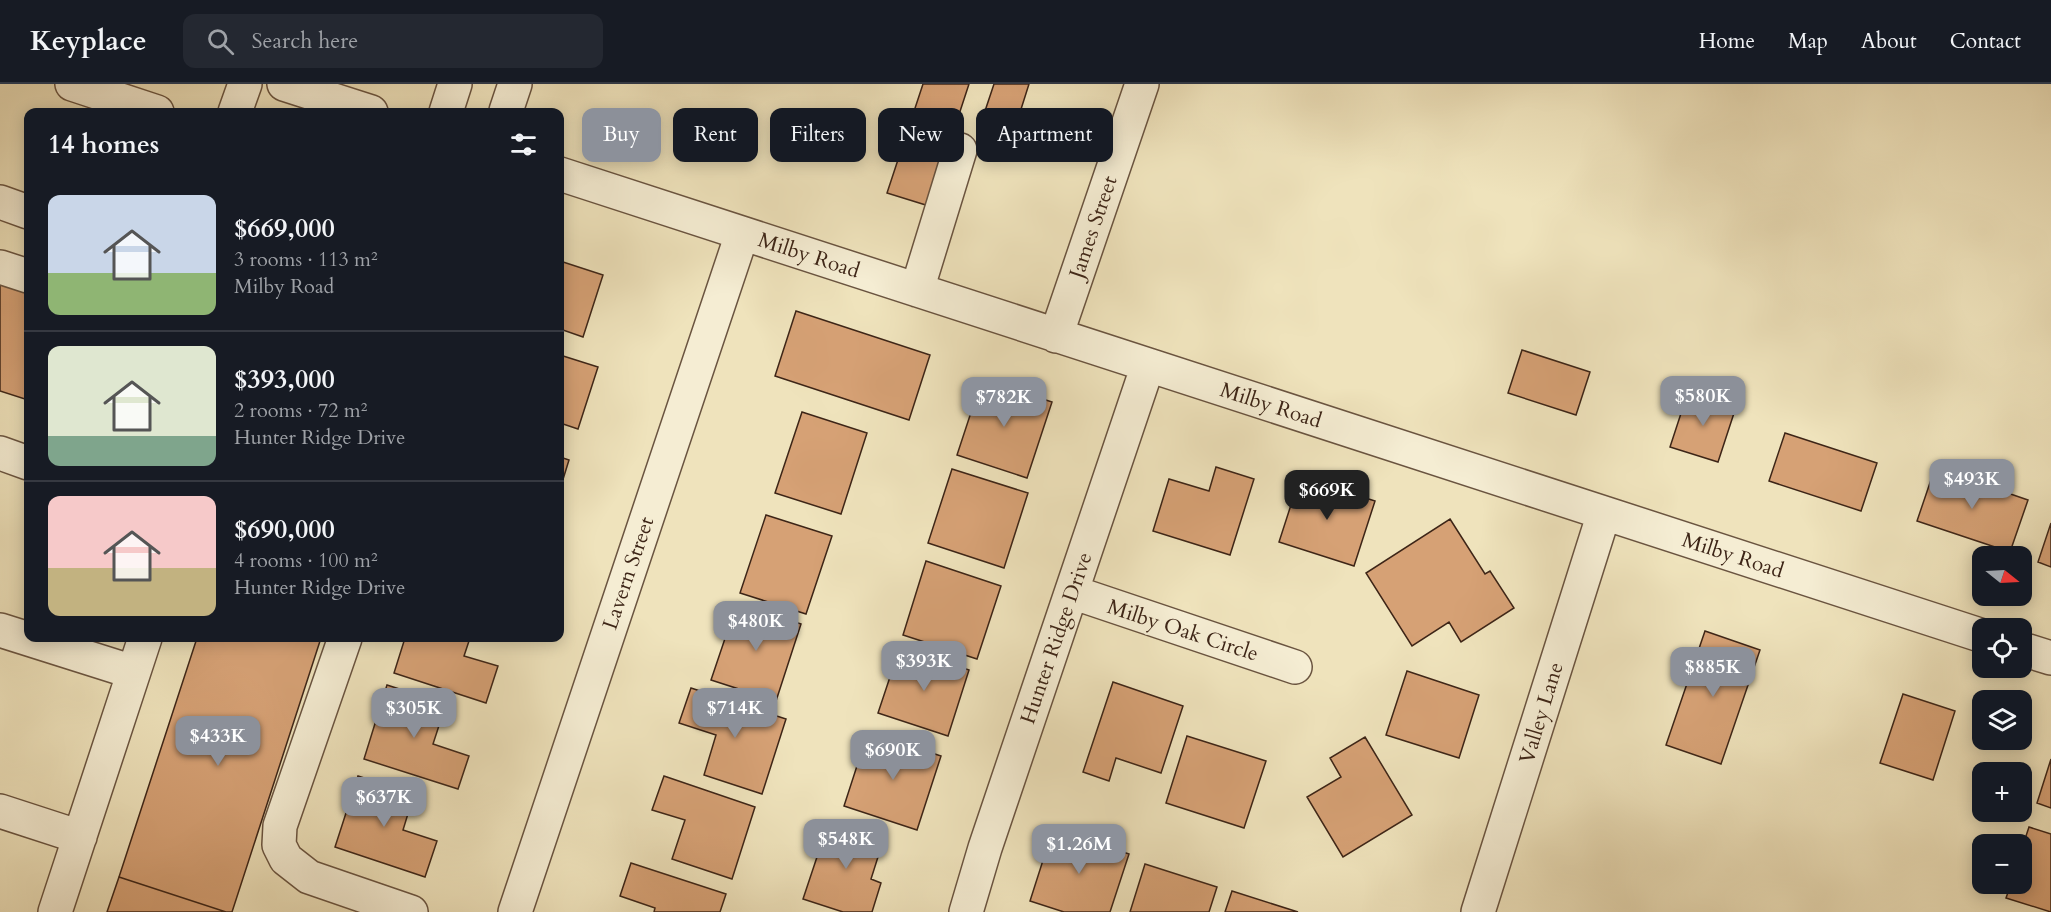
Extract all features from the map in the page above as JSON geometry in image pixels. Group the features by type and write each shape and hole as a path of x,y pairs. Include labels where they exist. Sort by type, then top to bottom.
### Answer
{"street":[{"path":"72,84 145,108"},
{"path":"236,108 245,84"},
{"path":"284,84 319,104 345,108"},
{"path":"447,108 455,84"},
{"name":"James Street","path":"1056,336 1142,84"},
{"path":"917,290 956,162"},
{"name":"Milby Road","path":"564,175 1972,632"},
{"path":"0,202 24,211"},
{"name":"Lavern Street","path":"514,912 742,234"},
{"path":"0,267 24,275"},
{"name":"Hunter Ridge Drive","path":"966,912 985,848 1148,366"},
{"path":"0,453 24,462"},
{"name":"Valley Lane","path":"1478,912 1604,513"},
{"name":"Milby Oak Circle","path":"1072,592 1295,667"},
{"path":"0,630 24,638"},
{"path":"38,642 133,672"},
{"path":"55,912 144,642"},
{"path":"344,642 280,826 279,845 286,859 309,878 411,912"},
{"path":"2032,652 2051,658"},
{"path":"0,811 80,837"}],"building":[{"path":"923,84 969,84 961,108 915,108"},
{"path":"994,84 1029,84 1021,108 986,108"},
{"path":"897,162 943,162 929,206 887,193"},
{"path":"564,262 603,275 583,337 564,330"},
{"path":"0,276 24,285 24,399 0,391"},
{"path":"796,311 930,355 909,420 775,376"},
{"path":"1522,350 1590,372 1576,415 1508,393"},
{"path":"564,356 598,367 578,429 564,424"},
{"path":"982,379 1052,402 1027,478 957,455"},
{"path":"1688,392 1736,407 1718,462 1670,447"},
{"path":"802,412 867,433 841,514 775,493"},
{"path":"1785,433 1877,463 1861,511 1769,481"},
{"path":"564,458 569,460 564,476"},
{"path":"1216,467 1254,479 1230,555 1153,531 1169,479 1209,491"},
{"path":"1935,468 2028,500 2012,546 1992,546 1917,521"},
{"path":"952,469 1028,493 1004,568 928,543"},
{"path":"1300,477 1375,501 1354,566 1279,542"},
{"path":"766,515 832,536 806,614 740,593"},
{"path":"1450,519 1485,574 1490,571 1514,608 1461,642 1449,622 1412,646 1366,573"},
{"path":"2051,523 2051,567 2038,562"},
{"path":"926,561 1001,586 977,659 903,635"},
{"path":"737,603 801,624 776,701 711,680"},
{"path":"1705,631 1760,650 1721,764 1666,745"},
{"path":"196,642 320,642 232,912 119,877"},
{"path":"404,642 469,642 464,656 498,666 486,703 394,673"},
{"path":"900,647 969,670 948,736 878,713"},
{"path":"1407,671 1479,695 1459,758 1386,735"},
{"path":"1113,682 1183,706 1161,773 1116,758 1109,781 1083,772"},
{"path":"387,685 446,704 433,744 469,756 458,789 364,759"},
{"path":"691,688 786,719 762,794 704,775 716,735 679,723"},
{"path":"1903,694 1955,711 1933,780 1880,763"},
{"path":"868,732 941,756 917,830 844,806"},
{"path":"1187,736 1266,761 1244,828 1166,803"},
{"path":"1365,737 1412,815 1343,857 1307,797 1341,777 1330,758"},
{"path":"2051,759 2051,808 2037,803"},
{"path":"358,776 414,794 403,830 437,841 425,877 335,847"},
{"path":"664,776 755,807 732,879 672,859 685,820 652,810"},
{"path":"829,821 884,838 871,879 881,883 872,912 843,912 803,899"},
{"path":"2029,827 2051,834 2051,912 2006,898 2007,894 2032,894 2032,834 2027,834"},
{"path":"1053,829 1129,854 1110,912 1064,912 1030,901"},
{"path":"631,863 726,894 720,912 654,912 655,908 620,896"},
{"path":"1145,864 1217,887 1209,912 1130,912"},
{"path":"119,877 226,912 107,912"},
{"path":"1232,891 1298,912 1225,912"}]}
